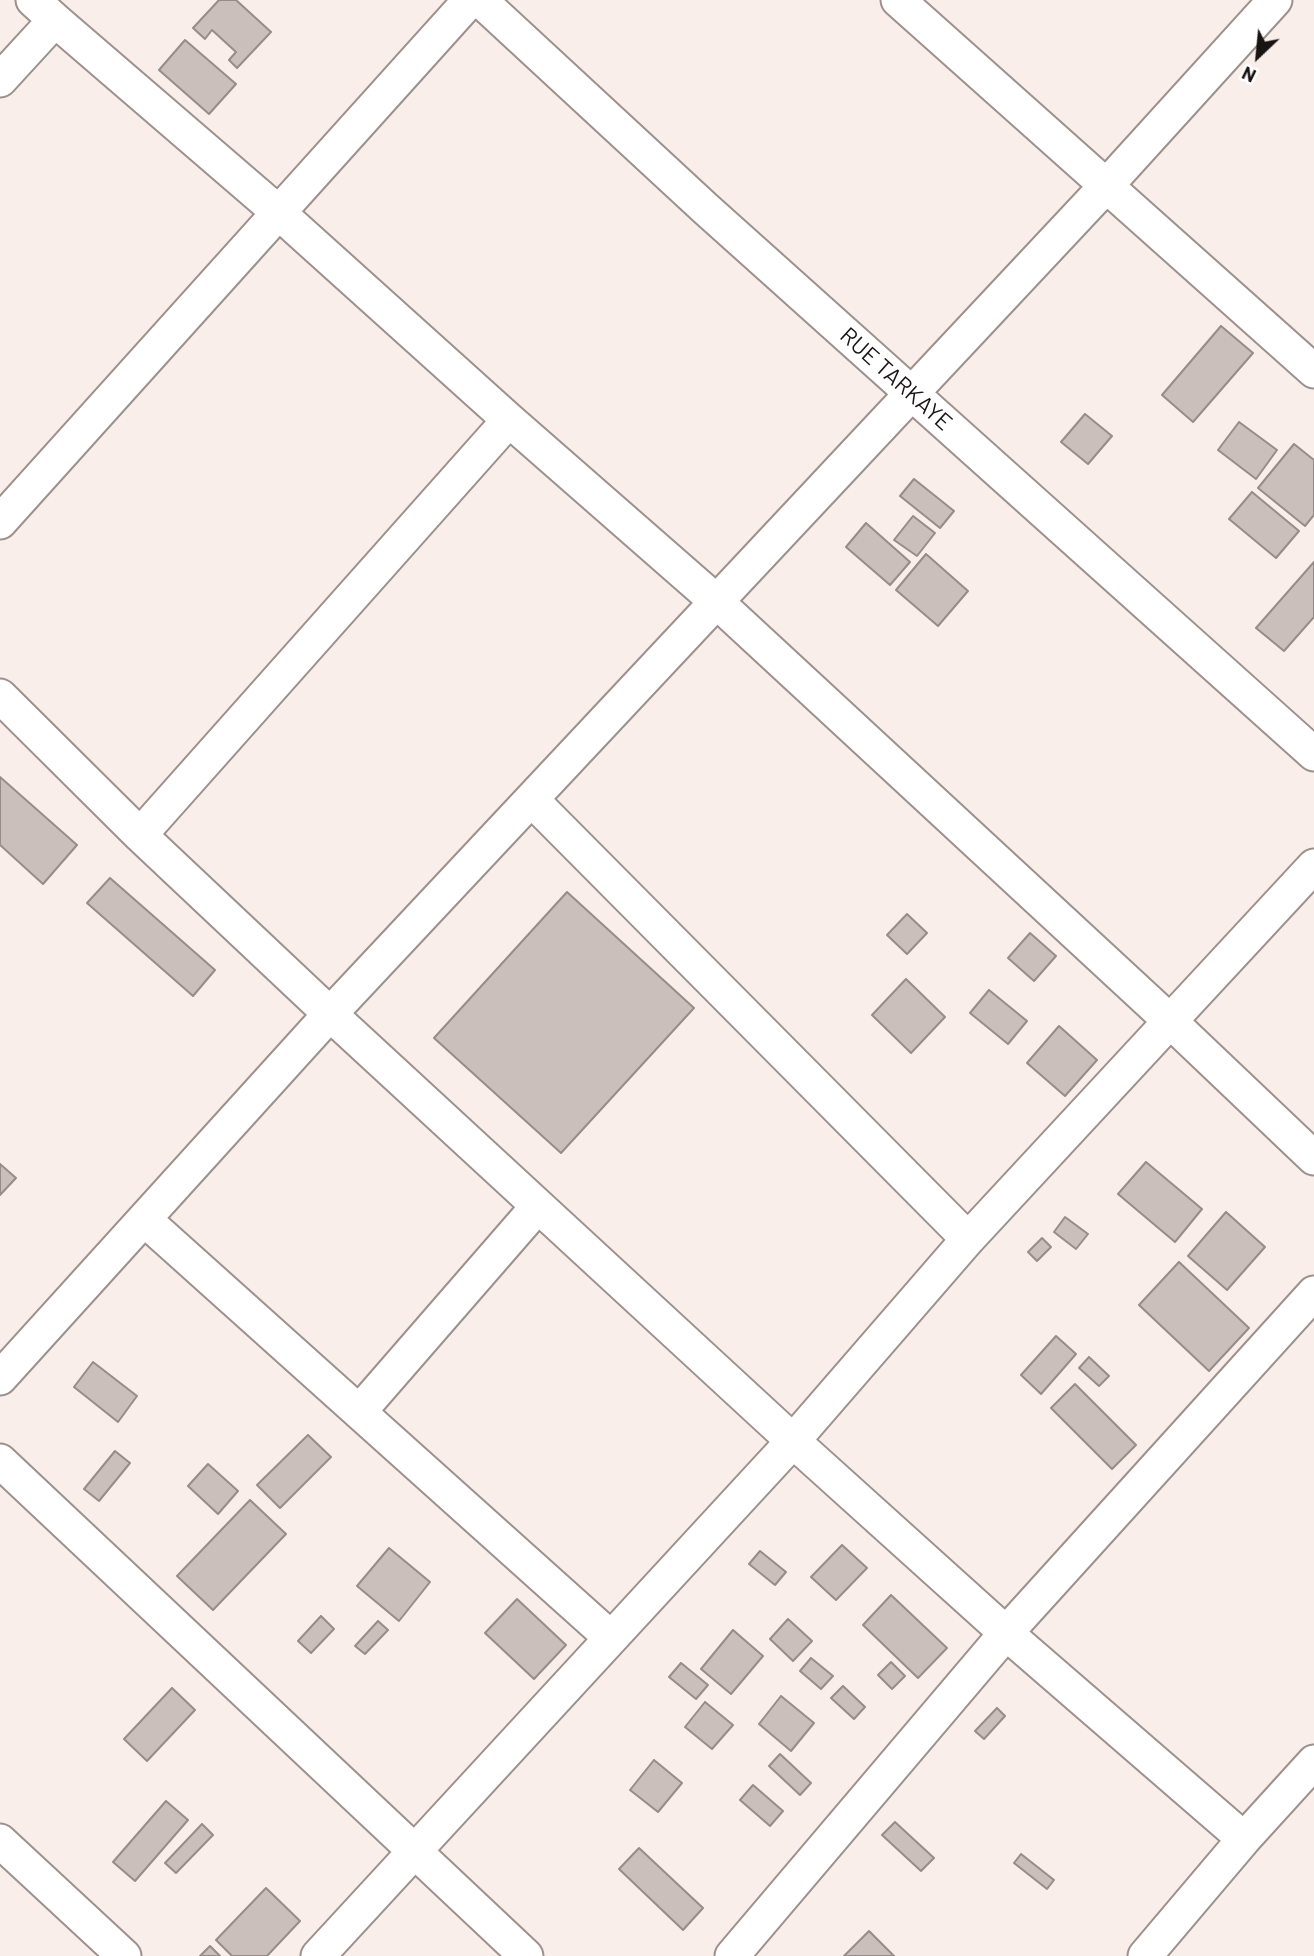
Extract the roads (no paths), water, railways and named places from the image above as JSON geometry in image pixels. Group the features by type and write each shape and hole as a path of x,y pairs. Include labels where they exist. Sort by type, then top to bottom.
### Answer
{"street":[{"path":"0,522 470,0"},
{"name":"RUE TARKAYE","path":"480,0 706,209 1314,754"},
{"path":"0,1378 330,1014 1107,185 1275,0"},
{"path":"904,2 1314,371"},
{"path":"0,80 44,10 278,212 717,602 1314,1158"},
{"path":"140,835 509,420"},
{"path":"0,696 140,835 330,1014 793,1441 1006,1633 1244,1839"},
{"path":"532,800 968,1239"},
{"path":"318,1956 793,1441 968,1239 1314,866"},
{"path":"359,1412 538,1206"},
{"path":"145,1220 611,1638"},
{"path":"732,1956 1006,1633 1314,1293"},
{"path":"0,1461 526,1956"},
{"path":"1145,1956 1244,1839 1314,1762"},
{"path":"0,1841 124,1956"}]}
